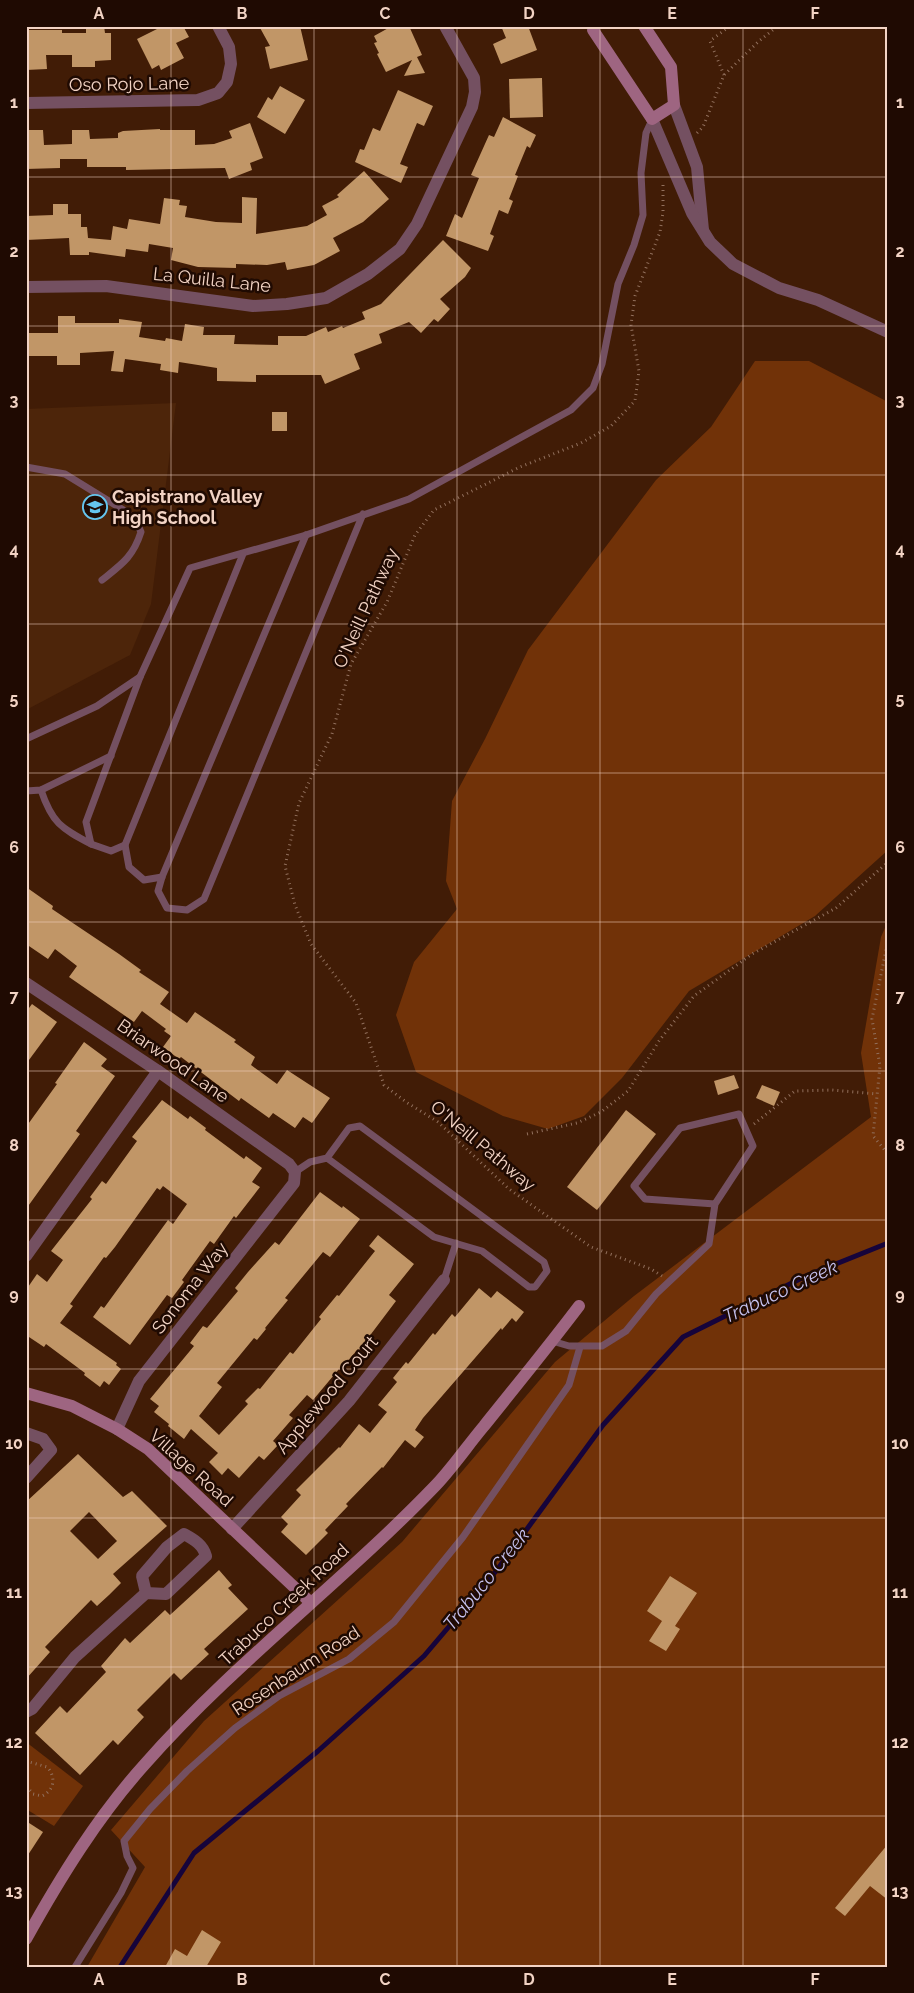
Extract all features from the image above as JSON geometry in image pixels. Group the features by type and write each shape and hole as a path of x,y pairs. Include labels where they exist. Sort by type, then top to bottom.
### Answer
{"street":[{"name":"Oso Rojo Lane","path":"26,103 198,100 218,93 227,82 231,64 229,47 218,26"},
{"name":"La Quilla Lane","path":"26,288 106,286 253,306 287,304 326,298 368,274 400,248 417,224 472,107 475,92 474,78 445,26"},
{"path":"594,26 594,30 652,119 692,213 710,242 733,264 778,288 818,300 888,332"},
{"path":"644,26 671,67 674,105 697,167 704,232"},
{"path":"652,119 674,105"},
{"name":"Briarwood Lane","path":"26,983 158,1071 289,1164 295,1172"},
{"path":"26,1256 158,1071"},
{"name":"Sonoma Way","path":"117,1429 139,1381 294,1183 295,1172"},
{"name":"Applewood Court","path":"232,1529 349,1402 444,1280"},
{"name":"Trabuco Creek Road","path":"26,1939 43,1908 85,1842 145,1764 214,1693 311,1602 348,1571 437,1484 579,1306"},
{"name":"Village Road","path":"26,1393 72,1406 117,1429 148,1448 311,1602"},
{"path":"26,1433 43,1439 51,1450 26,1478"},
{"path":"26,1712 32,1709 75,1657 146,1593 166,1594 206,1556 204,1548 184,1534 167,1547 142,1576 146,1593"}],"lane":[{"path":"91,844 86,822 140,677 190,568 306,535 409,498 571,410 593,388 606,348 618,284 634,245 643,215 641,173 646,133 652,119"},
{"path":"26,467 65,474 125,511 136,521 141,532 136,547 128,560 102,580"},
{"path":"306,535 162,877 158,890 167,908 187,910 204,898 363,514"},
{"path":"162,877 144,880 134,872 129,867 125,844 243,554"},
{"path":"26,739 97,706 140,677"},
{"path":"26,791 41,790 111,756"},
{"path":"41,790 47,809 64,830 91,844 111,851 125,844"},
{"path":"552,1340 569,1346 602,1346 626,1332 656,1294 710,1244 715,1204 753,1146 739,1114 680,1128 634,1186 645,1199 715,1204"},
{"path":"295,1172 310,1162 327,1158 349,1128 360,1126 544,1262 547,1271 535,1287 529,1287 482,1251 434,1236 327,1158"},
{"path":"444,1280 456,1243"},
{"name":"Rosenbaum Road","path":"75,1967 121,1893 133,1868 127,1856 124,1841 150,1809 187,1771 235,1728 279,1696 349,1659 394,1622 463,1537 569,1386 580,1347"}],"path":[{"path":"724,75 710,41 730,26"},
{"path":"693,138 704,127 724,75 759,41 778,26"},
{"name":"O'Neill Pathway","path":"663,178 663,212 660,232 635,296 631,325 639,371 635,401 611,426 588,439 520,467 434,510 415,536 387,602 351,664 332,734 299,802 284,866 294,905 312,944 356,1003 384,1085 406,1102 438,1122 509,1189 591,1247 651,1269 671,1281"},
{"path":"527,1134 577,1123 601,1112 628,1090 659,1041 694,996 752,954 836,908 888,862"},
{"path":"888,940 872,1019 880,1066 873,1136 888,1154"},
{"path":"746,1130 794,1091 832,1090 877,1094"},
{"path":"26,1761 47,1767 53,1777 52,1787 47,1794 42,1796 33,1794 27,1787"}],"shaded area":[{"path":"755,361 809,361 888,402 888,850 815,916 689,991 622,1078 584,1116 548,1129 503,1116 416,1072 396,1015 414,962 457,909 446,881 452,801 485,739 528,650 656,480 711,427"},
{"name":"Capistrano Valley High School","path":"176,403 151,604 130,655 26,710 26,409"},
{"path":"888,921 888,1967 87,1967 145,1867 111,1830 204,1721 402,1542 555,1362 634,1296 871,1117 861,1053 881,937"},
{"path":"26,1742 83,1786 54,1826 26,1809"}],"building":[{"path":"86,26 104,26 105,33 111,33 111,60 95,61 95,67 72,67 72,55 46,55 47,69 26,70 26,30 62,30 62,33 86,33"},
{"path":"163,26 183,26 189,37 176,43 184,58 161,70 159,65 152,69 137,39"},
{"path":"259,26 300,26 308,60 270,69 265,47 270,46"},
{"path":"392,26 409,26 422,55 417,57 425,73 404,76 412,60 386,72 377,54 379,53 374,43 377,42 374,36"},
{"path":"501,26 528,26 537,50 501,64 493,44 506,38"},
{"path":"542,78 543,117 510,118 509,79"},
{"path":"280,86 305,100 285,134 257,117 268,97 272,100"},
{"path":"398,90 433,106 424,126 417,123 400,164 408,167 401,183 355,162 360,149 364,150 373,128 380,131"},
{"path":"503,117 536,135 530,148 527,146 515,175 518,176 509,199 513,201 508,214 499,210 490,234 494,236 488,251 446,236 455,214 462,218 479,178 471,175 489,135 494,137"},
{"path":"250,123 263,158 250,163 252,170 229,179 225,168 126,170 126,167 87,167 87,159 60,159 60,168 26,169 26,130 43,130 44,145 72,144 72,130 89,130 90,139 118,138 118,133 123,131 195,130 195,145 214,144 232,138 229,131"},
{"path":"364,171 389,199 363,222 333,238 340,251 314,265 287,270 285,262 267,265 236,264 236,268 198,267 171,260 173,248 149,244 148,252 126,249 125,257 89,252 89,255 70,255 69,238 26,240 26,216 53,215 53,204 68,204 68,214 81,214 81,227 87,227 88,238 111,240 113,226 127,229 129,219 160,224 164,198 180,200 179,205 187,206 185,217 216,222 242,223 242,197 257,198 256,234 307,226 327,215 322,206 339,197 337,195"},
{"path":"443,240 471,268 465,277 440,299 450,309 438,322 434,319 421,333 409,322 379,334 382,343 354,354 360,369 325,384 321,375 256,375 256,382 217,381 217,368 179,362 178,373 160,370 161,364 125,359 123,372 111,371 114,351 80,353 80,365 57,365 57,356 26,356 26,333 58,333 58,316 75,316 75,323 119,323 119,319 142,322 139,337 165,341 166,338 182,341 185,324 204,327 203,335 235,335 234,344 278,345 278,336 306,336 326,327 328,332 342,326 343,328 365,319 362,312 381,304"},
{"path":"272,412 287,412 287,431 272,431"},
{"path":"26,887 53,906 52,909 119,954 141,970 139,972 169,992 160,1004 187,1023 195,1012 236,1040 234,1042 255,1057 251,1065 277,1084 287,1070 330,1098 312,1123 303,1117 295,1128 273,1113 269,1118 241,1098 239,1101 181,1057 179,1059 163,1047 171,1036 164,1031 166,1029 142,1011 134,1022 69,977 77,966 55,949 48,959 26,944"},
{"path":"32,1004 57,1022 26,1064 26,1012"},
{"path":"84,1042 107,1059 101,1066 115,1076 76,1131 80,1134 26,1209 26,1127"},
{"path":"734,1075 739,1088 718,1095 714,1081"},
{"path":"762,1085 780,1092 774,1106 756,1098"},
{"path":"162,1100 188,1119 190,1116 206,1128 205,1130 244,1159 246,1156 262,1168 252,1182 260,1187 236,1218 234,1216 214,1244 210,1241 182,1280 184,1282 172,1298 167,1295 130,1345 93,1317 101,1306 104,1308 168,1220 173,1224 187,1204 163,1186 160,1190 157,1188 115,1247 106,1258 104,1257 70,1304 73,1306 60,1323 117,1363 116,1365 121,1369 109,1385 104,1381 100,1387 84,1375 85,1373 46,1344 44,1347 26,1335 26,1290 37,1274 47,1282 63,1260 51,1251 92,1199 90,1197 102,1181 106,1184 137,1141 132,1137"},
{"path":"626,1110 656,1134 597,1210 567,1187"},
{"path":"320,1192 360,1219 330,1257 323,1252 285,1298 288,1300 266,1329 257,1340 254,1338 217,1383 222,1387 199,1416 219,1435 248,1404 245,1401 258,1388 260,1389 290,1352 293,1354 321,1319 319,1317 337,1295 339,1296 375,1251 369,1246 378,1235 414,1264 389,1295 396,1301 359,1350 339,1369 313,1400 307,1395 289,1415 293,1418 273,1441 278,1445 264,1460 259,1456 239,1478 228,1468 222,1475 209,1462 218,1453 191,1429 184,1439 154,1412 159,1406 150,1399 194,1346 190,1343 203,1326 207,1328 238,1291 235,1288 248,1272 275,1242 279,1245"},
{"path":"479,1288 491,1298 497,1291 524,1312 516,1322 512,1318 502,1330 501,1328 423,1418 415,1430 424,1437 415,1448 405,1440 383,1468 346,1504 348,1506 325,1530 328,1533 306,1555 281,1532 288,1524 281,1517 301,1495 296,1490 340,1448 359,1424 370,1433 387,1412 378,1405 397,1382 393,1378 406,1362 408,1364 433,1333 435,1335 452,1314 455,1317"},
{"path":"78,1454 123,1497 132,1491 167,1526 113,1574 121,1583 109,1595 97,1606 91,1600 45,1647 50,1652 26,1679 26,1502","holes":["89,1512 117,1541 98,1559 70,1531"]},
{"path":"219,1570 232,1585 228,1588 248,1609 204,1649 209,1654 181,1680 174,1673 137,1710 144,1717 118,1745 113,1740 80,1775 35,1733 60,1706 67,1713 106,1672 101,1666 125,1638 130,1643 165,1610 170,1615"},
{"path":"670,1576 697,1593 675,1626 680,1629 666,1651 649,1641 662,1621 647,1611"},
{"path":"26,1821 43,1832 26,1858"},
{"path":"888,1844 888,1900 870,1886 845,1916 835,1908"},
{"path":"202,1930 221,1942 206,1967 165,1967 175,1949 187,1956"}],"waterway":[{"name":"Trabuco Creek","path":"120,1967 194,1853 318,1751 424,1656 497,1570 603,1425 683,1337 806,1276 888,1243"}],"place":[{"name":"Capistrano Valley High School","path":"95,507"}]}
